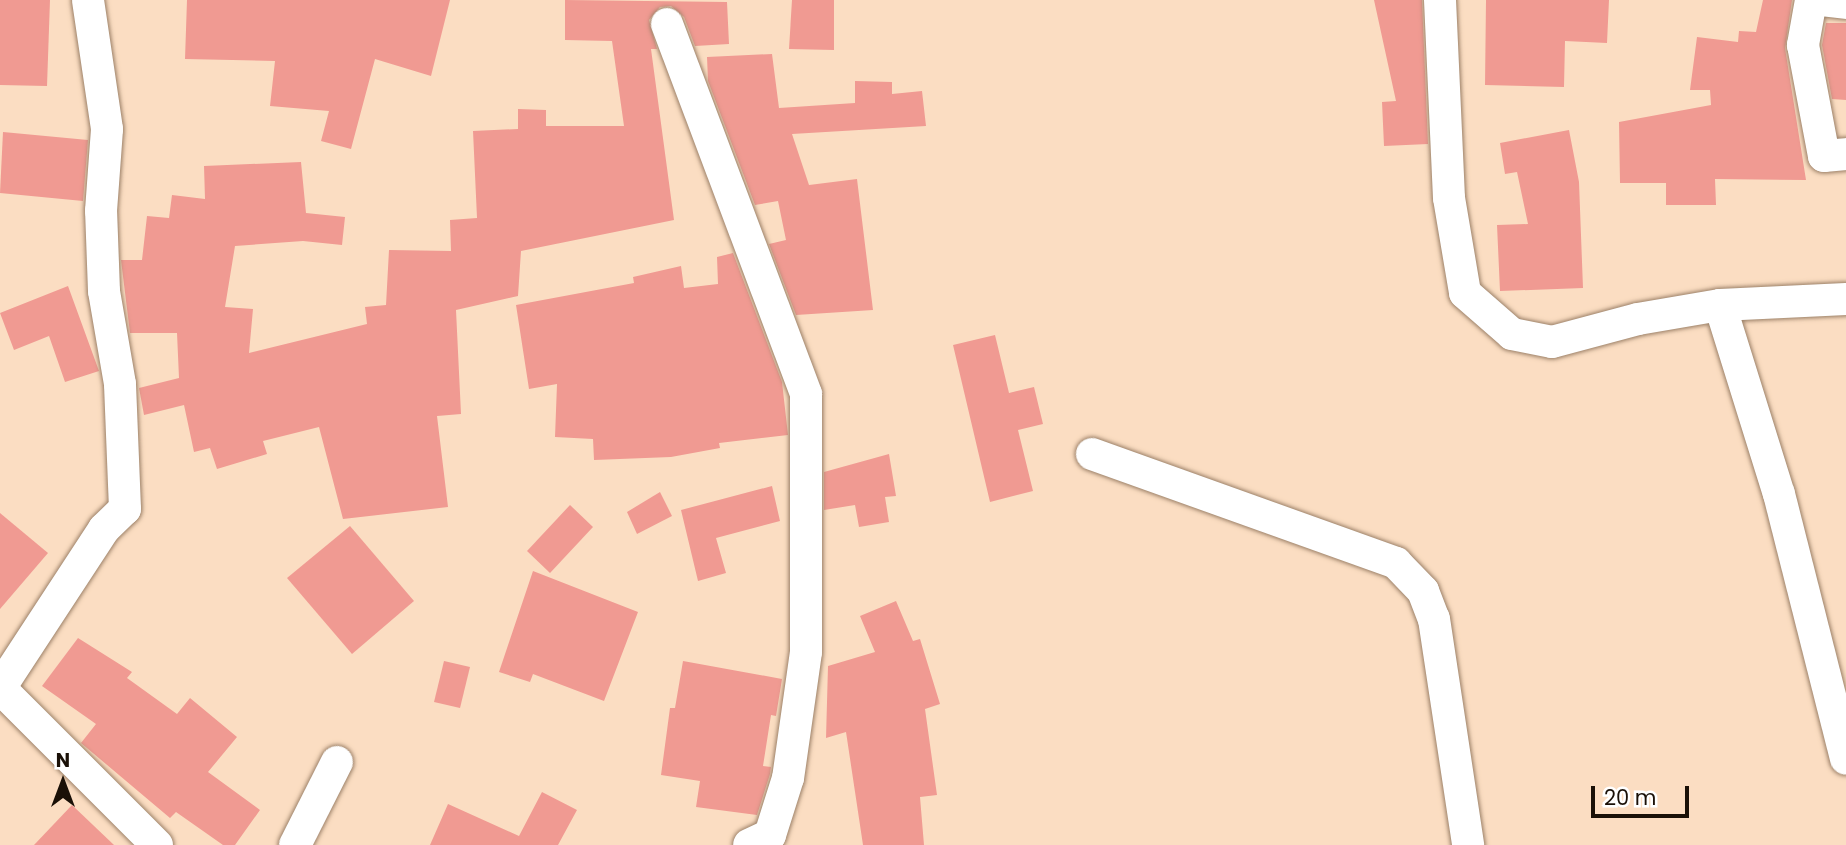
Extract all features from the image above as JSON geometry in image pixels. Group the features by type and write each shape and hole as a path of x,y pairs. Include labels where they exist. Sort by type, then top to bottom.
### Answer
{"street":[{"path":"88,0 107,129 101,211 104,291 120,384 125,509 104,529 0,688 157,845"},
{"path":"1440,0 1449,198 1465,293 1513,334 1552,342 1638,319 1720,305 1846,299"},
{"path":"1811,0 1803,46 1824,156 1846,154"},
{"path":"1822,0 1846,3"},
{"path":"667,24 806,394 806,652 788,778 770,835 749,845"},
{"path":"1720,305 1779,494 1846,758"},
{"path":"1091,454 1396,563 1423,591 1434,619 1468,845"},
{"path":"295,845 337,762"}],"building":[{"path":"0,0 50,0 47,86 0,85"},
{"path":"187,0 450,0 431,76 375,59 351,149 321,141 329,111 270,106 275,61 185,59"},
{"path":"565,0 727,2 729,44 695,46 684,17 671,6 660,7 649,20 657,49 651,49 674,220 521,251 518,296 456,310 461,414 437,416 448,507 343,519 319,427 263,441 267,454 217,469 210,448 194,452 184,405 144,415 139,388 179,378 177,333 130,333 121,260 142,260 147,216 169,218 172,195 205,199 204,166 301,162 306,213 345,217 342,245 303,241 235,246 225,307 253,309 249,353 367,324 365,307 386,305 389,250 451,251 450,220 477,218 473,131 518,129 518,109 546,110 546,126 624,126 612,41 565,40"},
{"path":"792,0 834,0 834,50 789,49"},
{"path":"1374,0 1422,0 1428,144 1384,146 1382,102 1396,101"},
{"path":"1486,0 1609,0 1607,43 1565,41 1564,87 1485,85"},
{"path":"1763,0 1792,0 1785,48 1806,180 1715,179 1716,205 1666,205 1666,183 1620,183 1619,122 1711,105 1710,90 1690,90 1697,37 1738,42 1739,31 1756,32"},
{"path":"1826,23 1846,23 1846,100 1832,99 1822,45"},
{"path":"772,54 779,108 855,103 855,81 892,82 892,94 922,91 926,126 792,134 809,185 857,179 873,310 796,315 769,244 786,240 778,201 755,205 708,81 707,57"},
{"path":"1569,130 1579,182 1583,288 1500,291 1497,225 1528,224 1517,172 1505,174 1500,143"},
{"path":"3,132 88,140 83,201 0,193"},
{"path":"733,253 782,382 788,435 719,443 720,448 671,457 594,460 593,439 555,437 557,384 529,389 516,305 634,283 633,277 681,266 684,288 718,284 717,257"},
{"path":"68,286 99,371 65,382 49,336 14,350 0,313"},
{"path":"995,335 1009,393 1034,387 1043,424 1018,430 1033,491 990,502 953,345"},
{"path":"889,454 896,496 885,497 889,522 859,527 855,505 824,510 824,472"},
{"path":"772,486 780,521 716,538 726,573 698,581 681,510"},
{"path":"660,492 672,516 637,534 627,512"},
{"path":"570,505 593,527 550,573 527,551"},
{"path":"0,513 48,553 0,609"},
{"path":"350,526 414,601 352,654 287,578"},
{"path":"533,571 638,612 604,701 533,674 530,682 499,672"},
{"path":"896,601 913,641 920,639 940,704 925,709 937,795 920,797 924,845 863,845 846,732 826,738 828,666 875,652 860,616"},
{"path":"78,638 132,672 127,678 177,714 190,698 237,737 208,772 260,810 235,845 223,845 176,812 170,818 81,743 96,724 42,686"},
{"path":"444,661 470,667 460,708 434,702"},
{"path":"683,661 782,679 776,716 771,715 763,766 771,767 770,774 757,815 696,807 700,781 661,775 670,708 675,708"},
{"path":"542,792 577,810 558,845 430,845 448,804 519,836"},
{"path":"72,805 114,845 34,845"}]}
